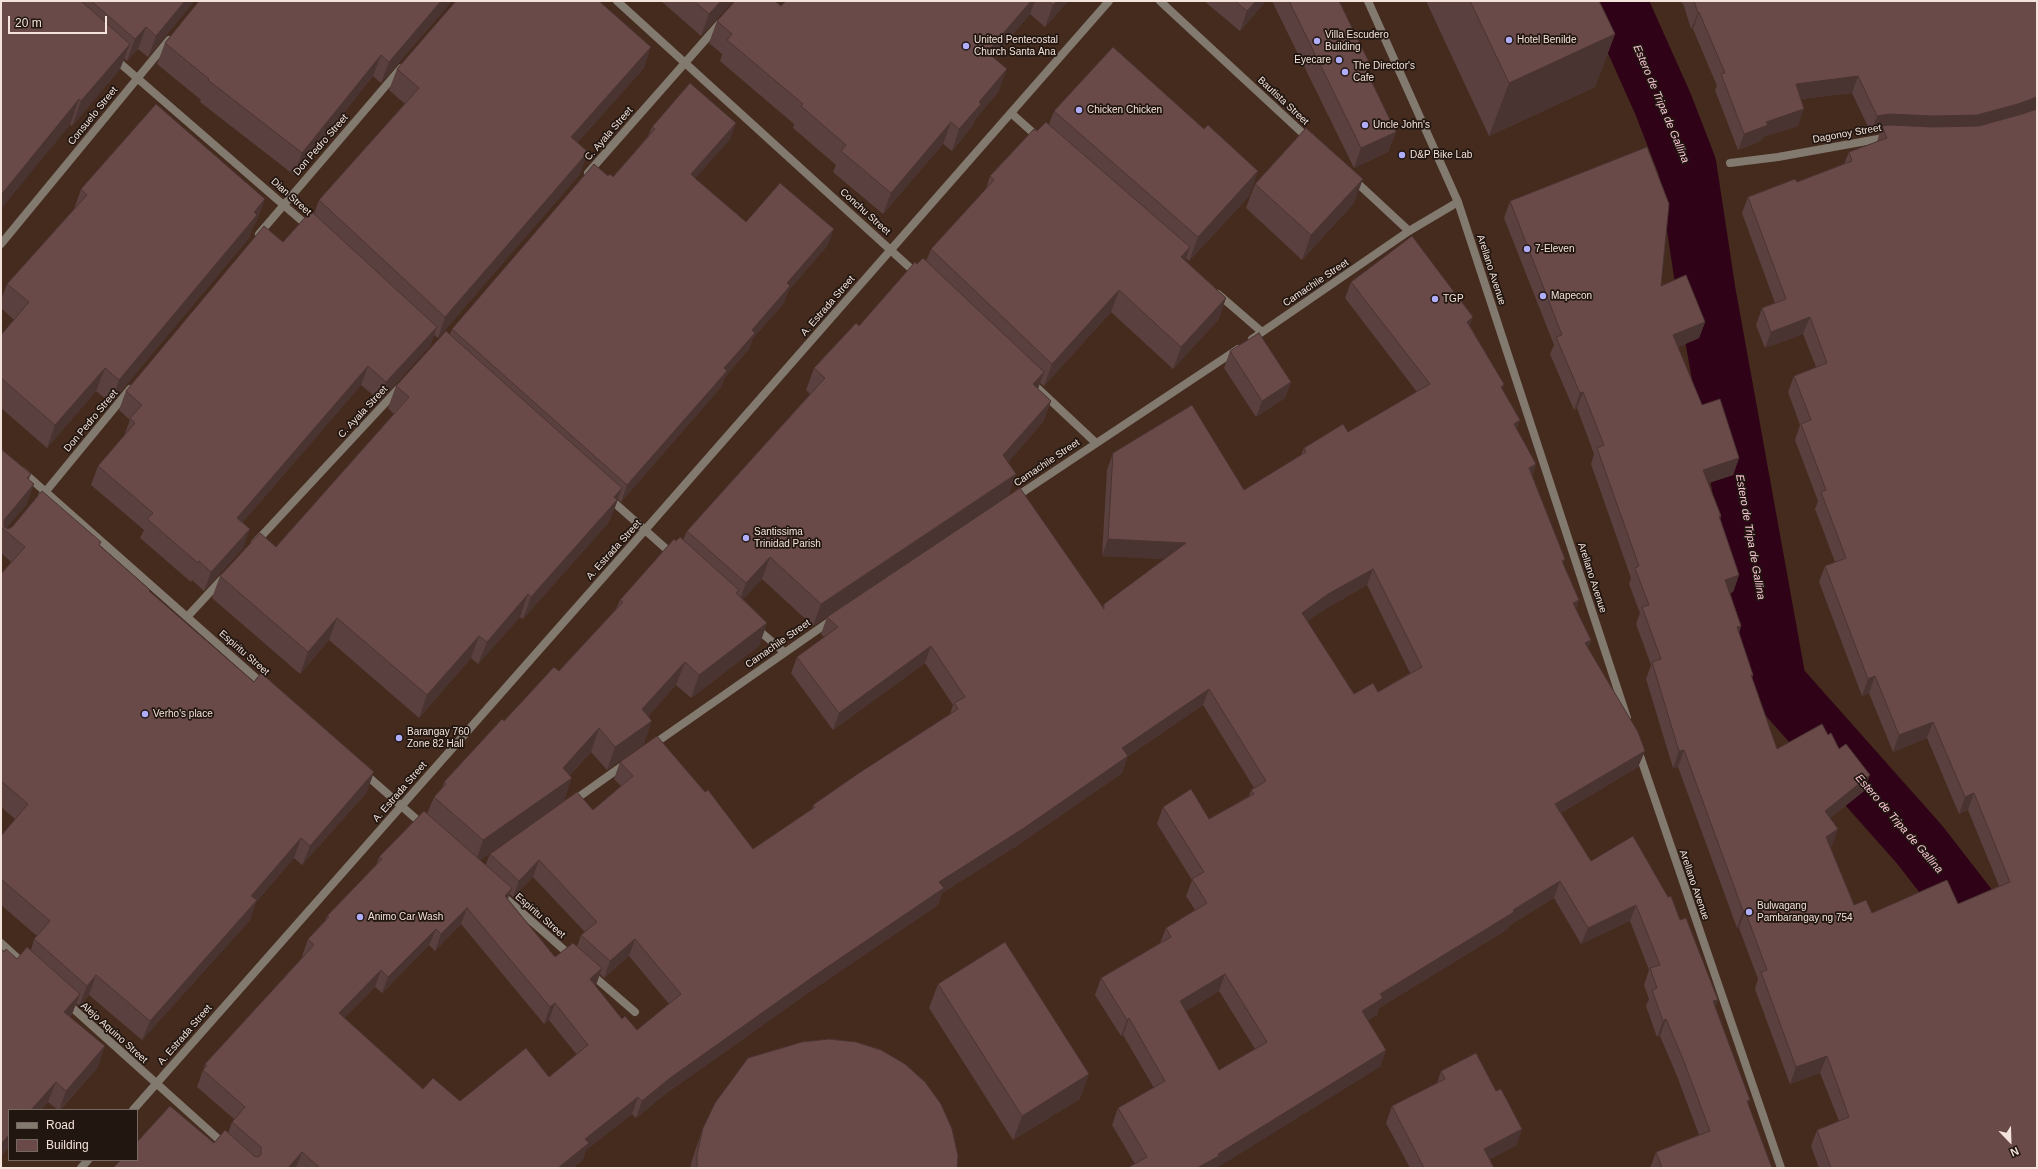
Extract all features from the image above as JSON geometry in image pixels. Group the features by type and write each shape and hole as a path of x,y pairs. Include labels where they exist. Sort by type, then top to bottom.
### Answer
{"street":[{"name":"Conchu Street","path":"617,1 685,61 891,249 925,282"},
{"name":"A. Estrada Street","path":"133,1109 645,530 1109,1"},
{"name":"Bautista Street","path":"1160,1 1316,146"},
{"name":"Arellano Avenue","path":"1368,1 1458,202 1631,728"},
{"name":"C. Ayala Street","path":"582,180 685,61 725,18"},
{"name":"Consuelo Street","path":"1,244 177,31"},
{"name":"Dian Street","path":"108,53 318,235"},
{"name":"Don Pedro Street","path":"254,241 407,61"},
{"path":"1011,113 1047,145"},
{"name":"Dagonoy Street","path":"1730,163 1778,156 1883,136 1898,137"},
{"path":"1346,172 1409,232"},
{"name":"Camachile Street","path":"1009,501 1409,232 1458,202"},
{"path":"1214,291 1262,332"},
{"path":"1028,378 1096,443"},
{"name":"C. Ayala Street","path":"251,548 406,380"},
{"name":"Don Pedro Street","path":"35,503 137,382"},
{"name":"Espiritu Street","path":"18,468 270,690"},
{"path":"604,493 680,561"},
{"path":"187,617 230,571"},
{"name":"Camachile Street","path":"564,807 843,612"},
{"path":"749,622 784,652"},
{"name":"Arellano Avenue","path":"1636,743 1781,1168"},
{"path":"360,769 429,831"},
{"name":"Espiritu Street","path":"498,892 635,1012"},
{"path":"1,943 35,974"},
{"name":"Alejo Aquino Street","path":"58,995 233,1152"}],"building":[{"path":"1,1 81,1 130,44 81,101 79,99 1,195"},
{"path":"91,1 185,1 156,36 146,27 135,39"},
{"path":"199,1 441,1 389,62 381,55 302,153 208,80 209,79 165,43"},
{"path":"456,1 599,1 651,47 571,137 588,152 445,317 319,200 419,88 397,69"},
{"path":"694,1 721,1 709,14"},
{"path":"735,1 775,1 781,6 786,1 1031,1 987,52 1007,69 979,102 981,104 959,129 951,122 891,193 841,151 846,145 801,106 803,104 727,40 732,34 717,21"},
{"path":"1048,1 1057,1 1053,5"},
{"path":"1235,1 1256,1 1247,11"},
{"name":"Villa Escudero Building","path":"1289,1 1339,1 1369,62 1363,64 1396,132 1361,148"},
{"path":"1470,1 1599,1 1615,34 1509,83"},
{"path":"1694,1 2037,1 2037,97 2018,104 1977,115 1933,116 1889,114 1877,116 1858,76 1796,84 1804,109 1766,122 1768,125 1744,134 1721,74 1725,73"},
{"path":"1113,47 1204,129 1208,125 1258,171 1198,237 1054,111"},
{"path":"690,83 736,123 691,174 746,222 780,183 834,229 787,283 790,286 752,330 755,333 724,368 727,371 627,485 452,329 594,164 608,176 610,174 613,177 655,129 652,127"},
{"path":"156,104 265,199 254,212 257,215 119,380 105,368 55,425 1,378 1,335 29,302 7,284 87,195 81,189"},
{"path":"2037,109 2037,1168 1831,1168 1817,1130 1849,1117 1827,1056 1796,1067 1761,972 1767,970 1745,911 1743,911 1684,750 1679,751 1652,662 1661,659 1642,607 1649,605 1635,568 1639,566 1597,448 1604,445 1583,392 1580,393 1556,337 1562,335 1510,201 1647,147 1669,204 1661,286 1686,275 1705,322 1673,335 1702,405 1720,399 1739,458 1703,470 1721,516 1719,516 1739,575 1725,580 1741,626 1737,627 1753,675 1751,675 1777,749 1822,724 1828,735 1831,733 1839,749 1846,744 1870,775 1825,811 1838,829 1826,837 1854,905 1866,900 1872,913 1947,880 1958,904 2010,882 1974,793 1965,797 1933,722 1899,735 1875,676 1868,679 1825,566 1846,558 1821,492 1826,490 1801,424 1811,420 1794,376 1827,363 1810,317 1771,332 1762,308 1786,299 1748,197 1795,179 1797,182 1852,161 1849,152 1887,138 1882,126 1979,126"},
{"path":"1046,122 1190,247 1181,257 1226,298 1181,347 1119,290 1052,364 931,249 994,180 990,176 1034,129 1037,131"},
{"path":"1306,128 1363,179 1311,235 1255,184"},
{"path":"311,211 437,327 386,382 368,366 237,518 250,529 211,572 199,561 198,563 147,519 153,513 98,466 135,423 130,418 142,405 126,391 264,226 283,242"},
{"path":"1412,236 1473,317 1467,322 1504,384 1501,387 1520,420 1514,424 1536,464 1529,468 1565,559 1562,561 1579,600 1573,603 1591,640 1585,643 1638,732 1645,751 1555,804 1591,861 1633,836 1668,897 1671,896 1680,920 1686,918 1718,1000 1713,1001 1750,1100 1747,1101 1772,1168 1662,1168 1656,1152 1710,1131 1683,1059 1666,1019 1663,1021 1652,990 1657,988 1650,968 1660,965 1636,905 1588,928 1560,881 1513,910 1514,912 1380,994 1383,998 1362,1011 1386,1050 1218,1154 1219,1156 1197,1168 1127,1168 1147,1157 1118,1108 1165,1081 1129,1018 1127,1020 1101,978 1171,937 1166,928 1207,903 1192,879 1204,872 1163,807 1191,789 1209,819 1254,794 1251,790 1266,781 1209,689 1122,748 1128,756 1024,828 939,882 944,888 814,976 670,1078 642,1101 638,1097 585,1139 589,1143 558,1168 320,1168 302,1152 288,1168 113,1168 120,1161 138,1161 138,1141 170,1106 214,1143 225,1130 254,1156 258,1157 261,1155 261,1147 232,1122 245,1107 203,1070 207,1066 205,1064 314,945 308,939 329,917 327,916 382,859 379,857 424,811 512,888 505,896 555,957 573,943 602,968 590,979 622,1019 625,1016 637,1030 681,994 635,939 610,961 581,935 597,922 539,860 519,881 490,854 577,792 593,810 633,776 620,762 657,736 705,792 708,790 753,849 815,807 813,805 859,773 958,709 954,703 965,697 931,646 839,713 797,657 838,627 827,617 1020,488 1104,609 1104,604 1186,543 1108,539 1113,453 1192,405 1244,490 1306,452 1304,448 1343,424 1348,432 1430,384 1351,282","holes":["1373,569 1422,667 1378,692 1373,683 1354,694 1302,613 1328,594","467,908 550,1007 555,1003 588,1045 549,1077 526,1048 460,1101 433,1078 423,1089 339,1013 381,970 388,977 436,929 441,934","1225,974 1267,1042 1219,1070 1180,1001"]},
{"path":"923,258 1044,372 1033,384 1051,401 1003,455 1016,474 821,604 770,557 746,583 687,531 825,378 814,368 856,323 859,326 915,262 917,264"},
{"path":"446,331 622,488 614,497 617,500 531,597 528,594 487,642 479,636 427,695 337,618 308,652 220,576 260,533 276,547 409,397 396,386"},
{"path":"1259,333 1291,382 1262,401 1230,351"},
{"path":"1,449 31,474 27,478 34,484 4,520 4,527 8,529 12,527 42,491 101,542 99,545 150,590 149,591 254,682 261,673 374,772 310,846 301,838 251,896 257,900 150,1021 96,975 87,986 34,939 50,921 1,879 1,836 28,804 1,781 1,574 25,547 1,527"},
{"path":"680,537 739,590 736,593 767,623 699,675 685,662 642,709 652,721 615,747 599,728 563,768 572,778 483,840 434,797 446,784 444,782 502,719 504,721 554,667 559,671 623,602 620,600 674,539 676,541"},
{"path":"1005,942 1089,1074 1022,1116 938,984"},
{"path":"27,947 80,994 64,1012 105,1046 66,1091 56,1082 32,1109 8,1109 8,1136 1,1144 1,949 4,952 6,949 17,959"},
{"path":"829,1039 856,1042 881,1050 905,1064 925,1082 941,1104 952,1129 958,1156 957,1168 697,1168 697,1155 703,1128 715,1103 748,1058 802,1042"},
{"path":"1476,1053 1496,1091 1501,1089 1522,1129 1484,1149 1494,1168 1424,1168 1392,1106 1445,1079 1441,1071"}],"waterway":[{"name":"Estero de Tripa de Gallina","path":"1617,1 1663,104 1687,166 1706,291 1777,684 1920,845 2037,996"}],"place":[{"name":"Hotel Benilde","path":"1509,40"},
{"name":"Villa Escudero Building","path":"1317,41"},
{"name":"United Pentecostal Church Santa Ana","path":"966,46"},
{"name":"Eyecare","path":"1339,60"},
{"name":"The Director's Cafe","path":"1345,72"},
{"name":"Chicken Chicken","path":"1079,110"},
{"name":"Uncle John's","path":"1365,125"},
{"name":"D&P Bike Lab","path":"1402,155"},
{"name":"7-Eleven","path":"1527,249"},
{"name":"Mapecon","path":"1543,296"},
{"name":"TGP","path":"1435,299"},
{"name":"Santissima Trinidad Parish","path":"746,538"},
{"name":"Verho's place","path":"145,714"},
{"name":"Barangay 760 Zone 82 Hall","path":"399,738"},
{"name":"Bulwagang Pambarangay ng 754","path":"1749,912"},
{"name":"Animo Car Wash","path":"360,917"}]}
